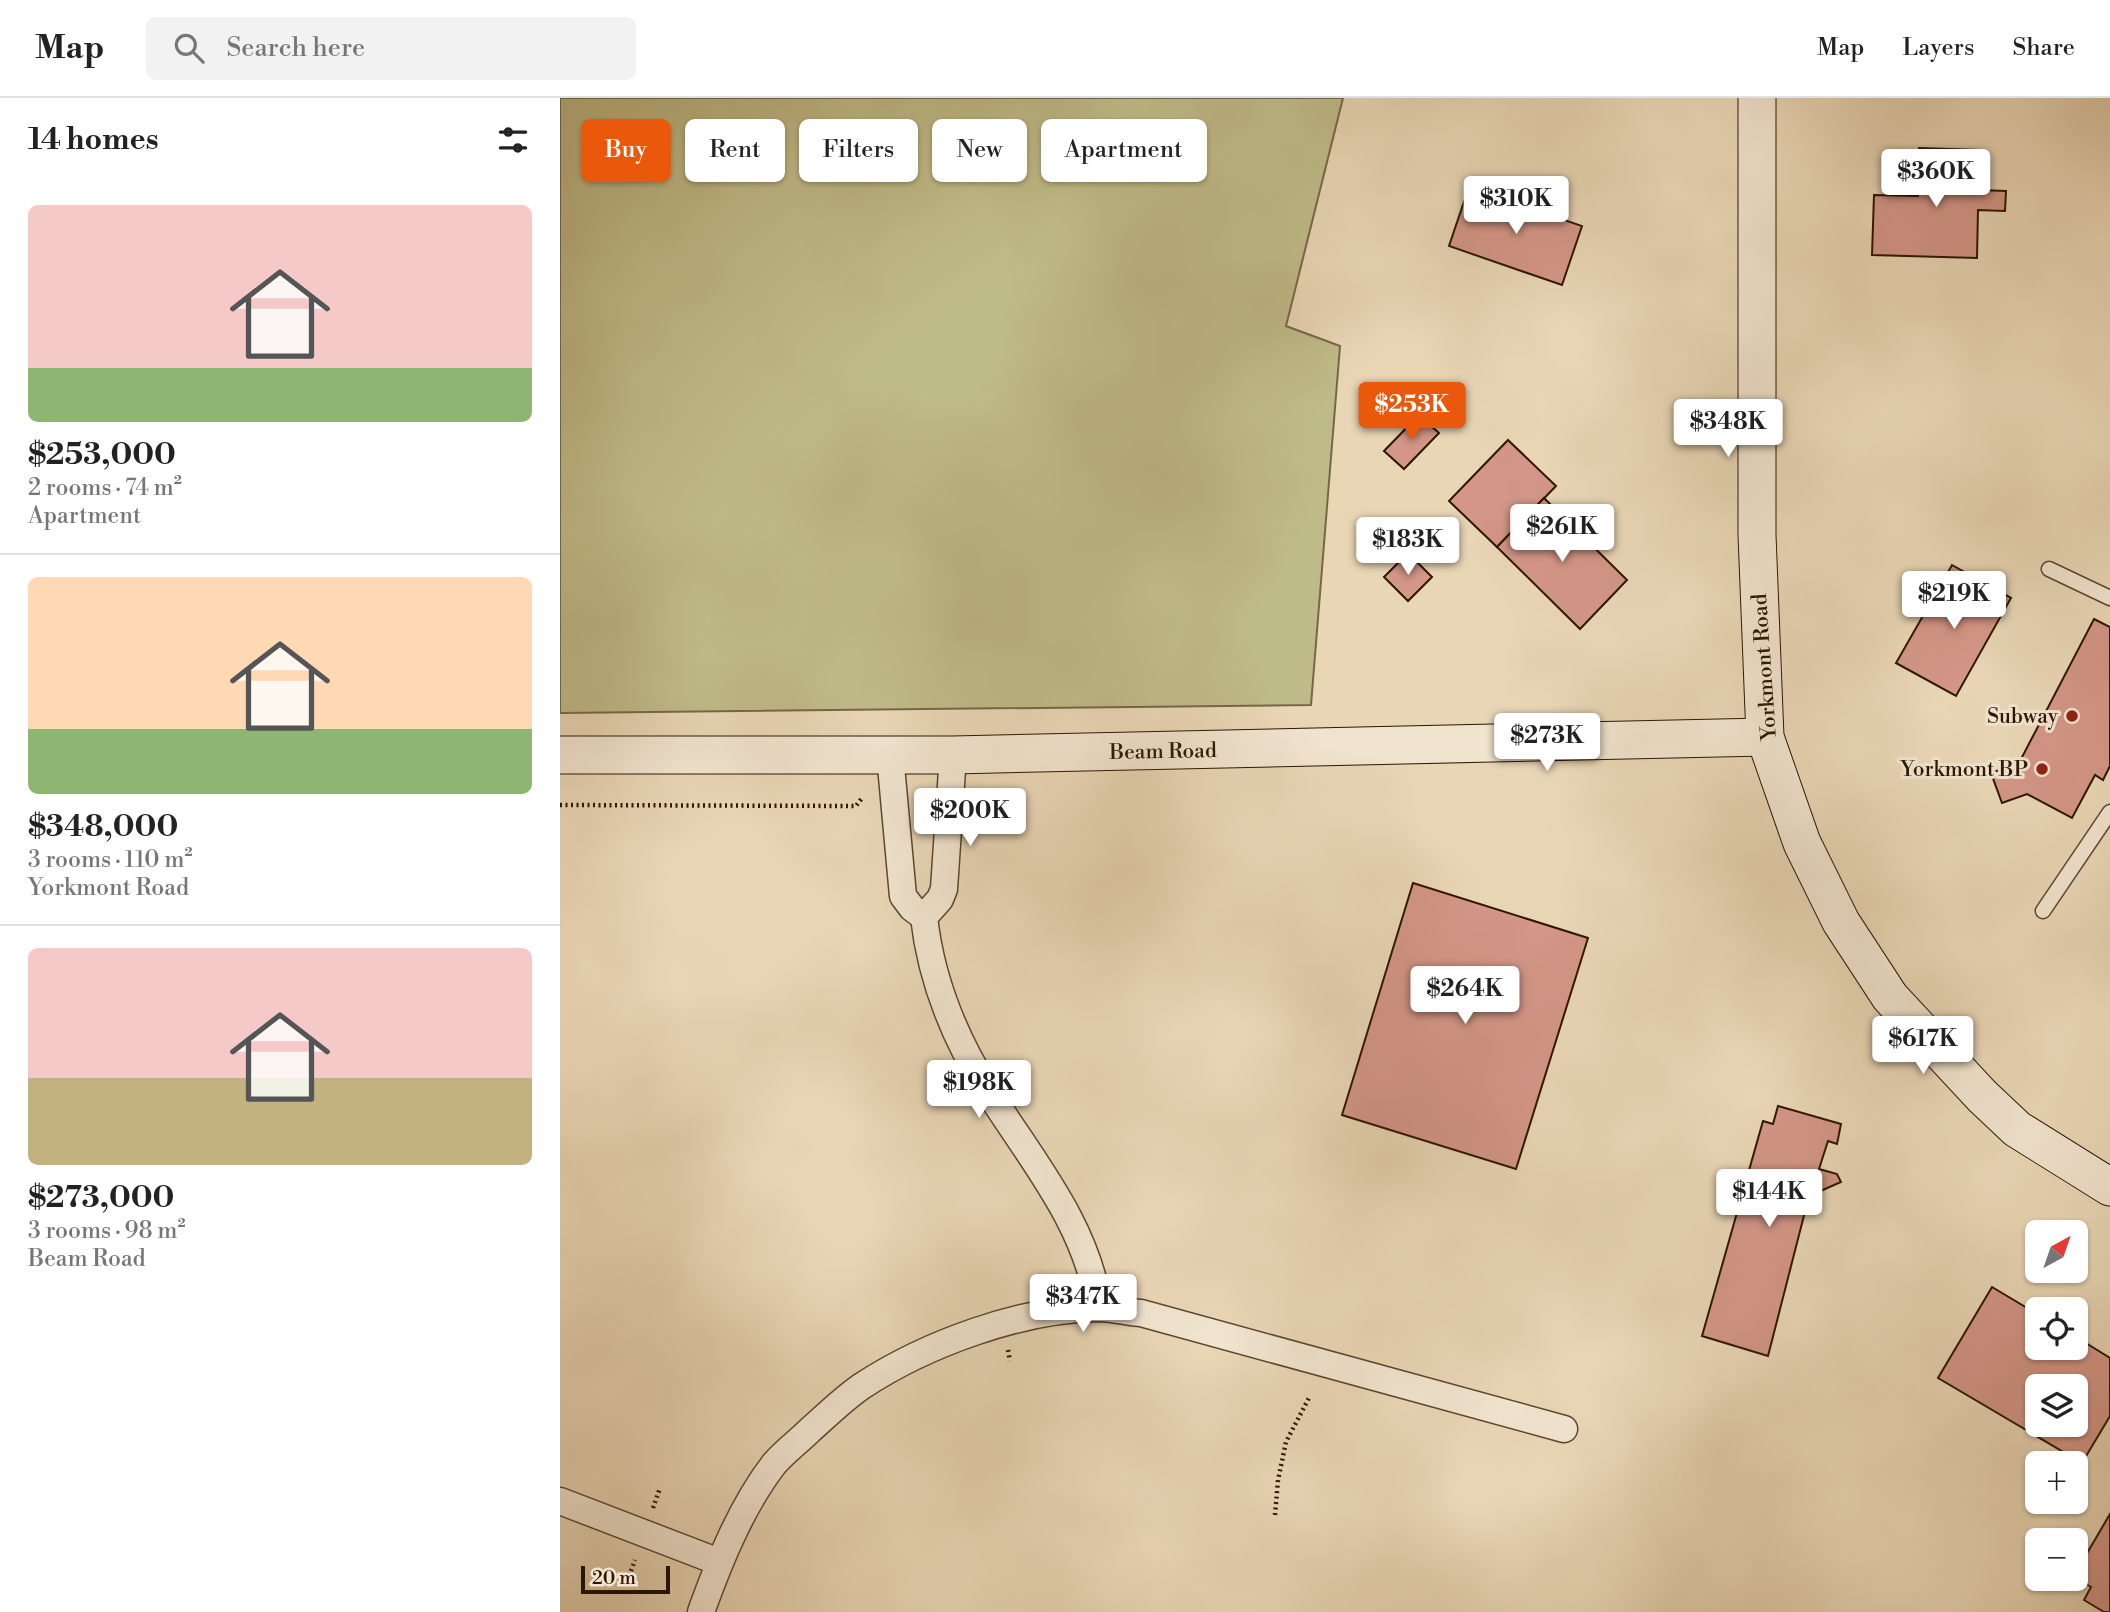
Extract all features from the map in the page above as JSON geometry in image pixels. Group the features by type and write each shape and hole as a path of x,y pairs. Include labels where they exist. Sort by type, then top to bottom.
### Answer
{"street":[{"name":"Yorkmont Road","path":"1757,98 1757,535 1765,737 1802,843 1842,922 1890,997 1982,1096 2017,1129 2110,1188"},
{"name":"Beam Road","path":"560,755 953,755 1765,737"},
{"path":"890,755 903,896 912,908 924,917 937,988 953,1027 988,1091 1063,1205 1087,1254 1099,1308"},
{"path":"924,917 940,899 944,889 953,755"},
{"path":"701,1612 719,1562 761,1483 776,1462 860,1388 928,1351 1013,1321 1045,1314 1099,1308 1141,1313 1564,1429"},
{"path":"560,1501 719,1562"}],"lane":[{"path":"2049,569 2110,598"},
{"path":"2043,911 2110,811"}],"path":[{"path":"560,805 856,806 862,799"},
{"path":"1007,1350 1010,1362"},
{"path":"1275,1515 1286,1442 1310,1396"},
{"path":"650,1515 660,1488"},
{"path":"631,1571 635,1559"}],"shaded area":[{"path":"560,98 1343,98 1286,326 1340,346 1311,705 560,713"}],"building":[{"path":"1919,148 1980,150 1980,190 2006,191 2005,211 1978,210 1977,258 1872,255 1874,195 1918,196"},
{"path":"1469,187 1582,226 1562,285 1449,246"},
{"path":"1419,415 1439,433 1404,469 1384,451"},
{"path":"1508,440 1556,486 1497,547 1449,501"},
{"path":"1544,498 1627,580 1580,629 1497,547"},
{"path":"1408,553 1432,577 1408,601 1384,577"},
{"path":"1952,565 2011,598 1956,696 1896,663"},
{"path":"2094,619 2110,627 2110,766 2103,780 2095,775 2072,818 2027,794 2002,803 1991,773 2019,763"},
{"path":"1413,883 1588,938 1516,1169 1342,1115"},
{"path":"1778,1106 1841,1124 1837,1144 1828,1141 1819,1169 1837,1174 1841,1182 1809,1196 1768,1356 1702,1336 1763,1121 1773,1124"},
{"path":"1992,1287 2025,1307 2025,1360 2088,1360 2088,1344 2110,1358 2110,1416 2088,1453 2062,1451 2038,1437 2088,1437 2088,1374 2025,1374 2025,1429 1938,1378"},
{"path":"2110,1514 2110,1612 2104,1612 2084,1600 2091,1587 2088,1585 2088,1552"}],"place":[{"name":"Subway","path":"2072,716"},
{"name":"Yorkmont BP","path":"2042,769"}]}
